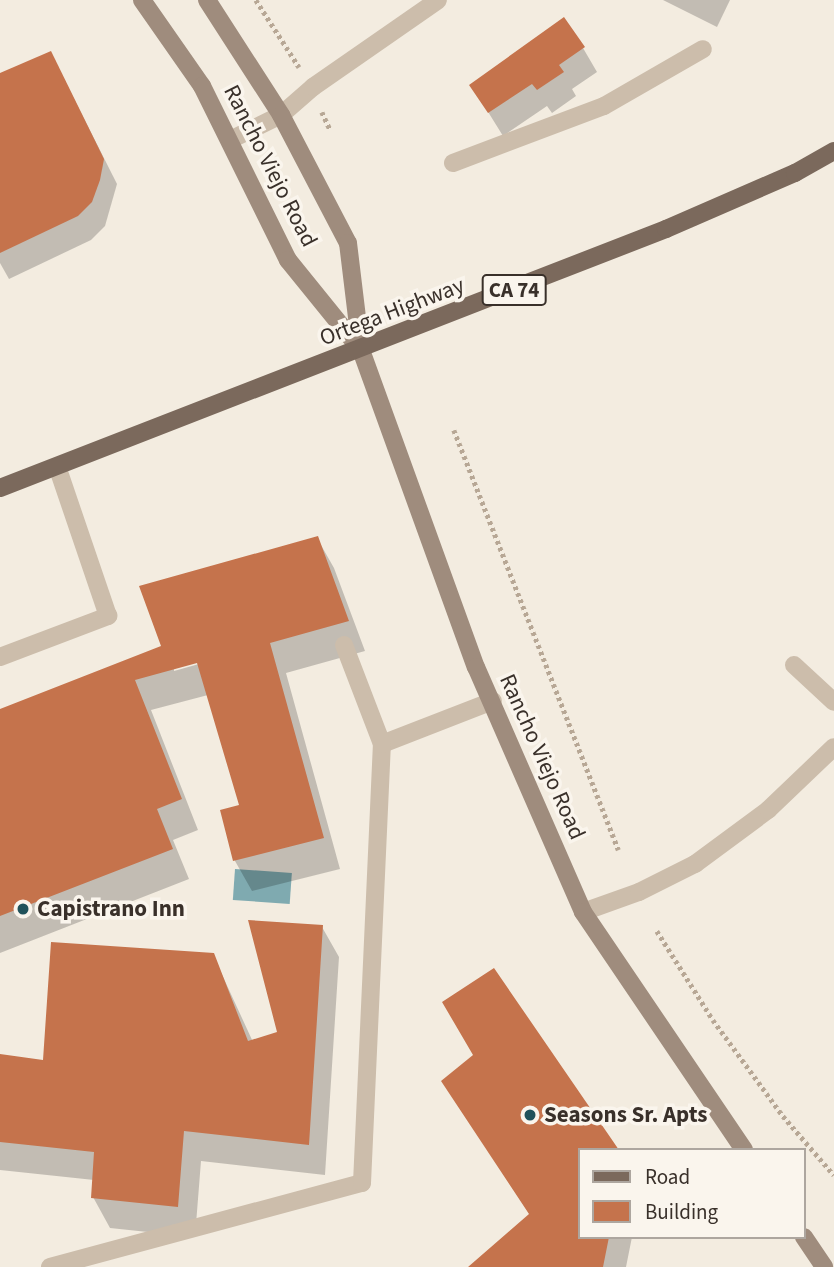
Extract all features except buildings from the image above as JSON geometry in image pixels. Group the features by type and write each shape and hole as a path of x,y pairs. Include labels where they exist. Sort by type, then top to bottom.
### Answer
{"main road":[{"name":"Rancho Viejo Road","path":"142,0 202,86 288,260 361,350"},
{"name":"Rancho Viejo Road","path":"207,0 281,115 348,243 361,350 476,667 583,912 743,1148"},
{"name":"Ortega Highway","path":"0,488 361,350 666,229 795,173 834,151"},
{"path":"805,1239 824,1267"}],"street":[{"path":"230,140 281,115 313,87 438,0"},
{"path":"453,163 604,106 703,49"},
{"path":"0,657 108,616 57,466"},
{"path":"50,1267 362,1183 382,744 344,645"},
{"path":"794,665 834,702"},
{"path":"382,744 493,701"},
{"path":"583,912 639,892 695,864 768,810 834,747"},
{"path":"824,1267 834,1259"}],"path":[{"path":"256,0 290,49"},
{"path":"454,430 619,850"},
{"path":"657,931 736,1052 783,1116 834,1175"}],"water":[{"path":"235,869 292,873 290,904 233,900"}],"place":[{"name":"Capistrano Inn","path":"23,909"},
{"name":"Seasons Sr. Apts","path":"530,1115"}]}
